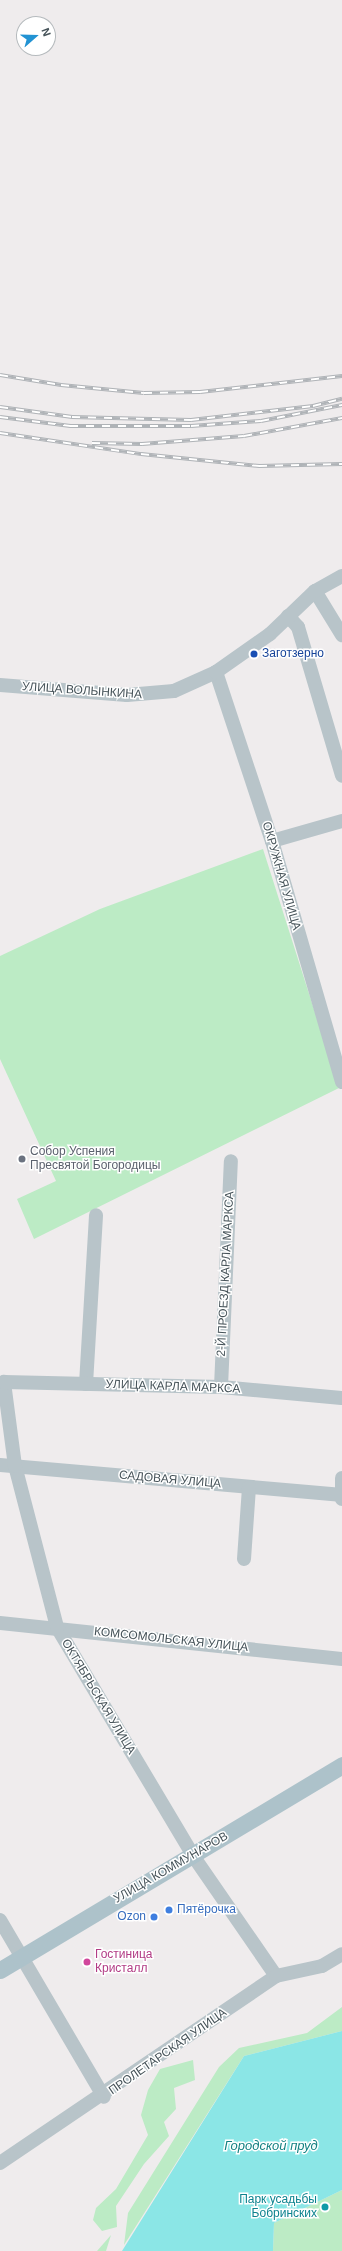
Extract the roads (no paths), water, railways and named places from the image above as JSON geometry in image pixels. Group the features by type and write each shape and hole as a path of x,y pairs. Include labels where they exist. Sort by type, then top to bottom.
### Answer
{"main road":[{"name":"УЛИЦА КОММУНАРОВ","path":"0,1970 194,1856 342,1765"}],"street":[{"name":"УЛИЦА ВОЛЫНКИНА","path":"0,685 151,695 196,684 216,672 288,616 315,592 342,576"},
{"path":"315,592 342,635"},
{"path":"288,616 298,627 342,776"},
{"name":"ОКРУЖНАЯ УЛИЦА","path":"216,672 272,841 342,1082"},
{"path":"272,841 342,821"},
{"name":"2-Й ПРОЕЗД КАРЛА МАРКСА","path":"221,1387 231,1162"},
{"path":"86,1384 96,1215"},
{"name":"УЛИЦА КАРЛА МАРКСА","path":"4,1382 221,1387 342,1398"},
{"name":"ОКТЯБРЬСКАЯ УЛИЦА","path":"4,1382 15,1466 57,1627 194,1856 276,1976"},
{"name":"САДОВАЯ УЛИЦА","path":"0,1465 249,1487 341,1497"},
{"path":"341,1497 342,1478"},
{"path":"244,1559 249,1487"},
{"name":"КОМСОМОЛЬСКАЯ УЛИЦА","path":"0,1623 57,1627 342,1659"},
{"path":"0,1920 104,2097"},
{"name":"ПРОЛЕТАРСКАЯ УЛИЦА","path":"0,2163 104,2097 276,1976 322,1966 342,1954"}],"water":[{"name":"Городской пруд","path":"342,2031 342,2190 274,2223 273,2251 122,2251 244,2056"}],"railway":[{"path":"0,375 61,385 144,393 200,392 342,376"},
{"path":"0,407 72,417 191,420 313,406 342,399"},
{"path":"0,417 70,426 191,426 261,421 342,405"},
{"path":"92,443 142,444 244,436 342,418"},
{"path":"0,433 141,454 259,466 342,464"}],"place":[{"name":"Заготзерно","path":"254,654"},
{"name":"Собор Успения Пресвятой Богородицы","path":"22,1159"},
{"name":"Пятёрочка","path":"169,1910"},
{"name":"Ozon","path":"154,1917"},
{"name":"Гостиница Кристалл","path":"87,1962"},
{"name":"Парк усадьбы Бобринских","path":"325,2207"}]}
